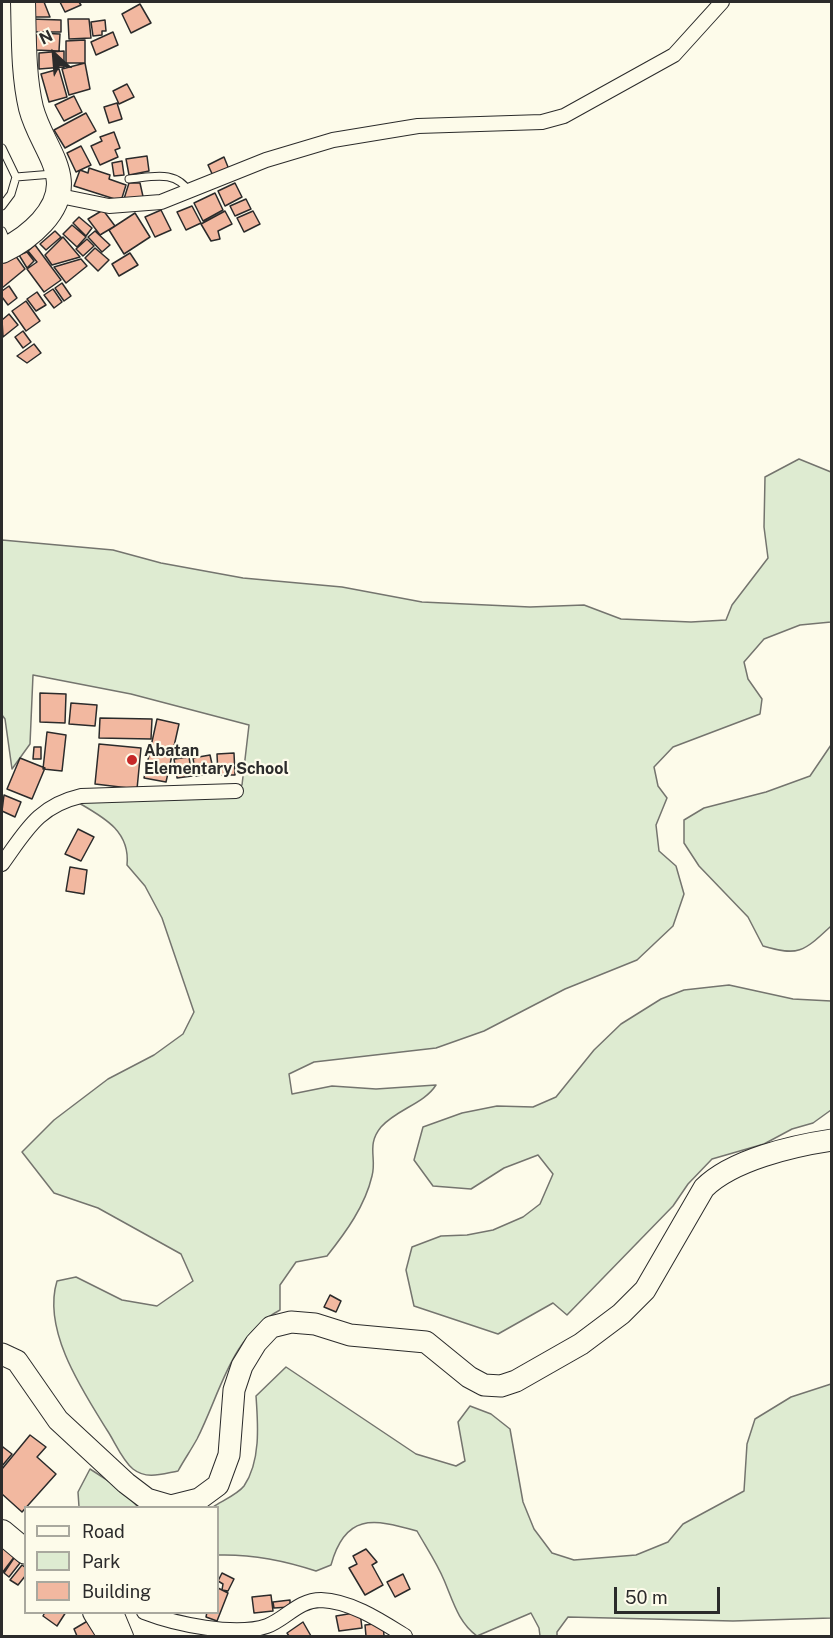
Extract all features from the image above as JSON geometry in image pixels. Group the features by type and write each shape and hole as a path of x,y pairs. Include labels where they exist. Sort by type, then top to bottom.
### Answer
{"highway":[{"path":"4,243 33,232 50,214 59,185 31,107 23,2"},
{"path":"2,1532 24,1550"},
{"path":"96,1614 110,1636"}],"main road":[{"path":"2,1354 17,1361 58,1420 126,1483 147,1499 171,1506 199,1499 218,1485 229,1455 237,1382 256,1342 271,1327 291,1322 315,1324 350,1335 426,1342 469,1377 484,1385 509,1384 581,1344 621,1314 645,1290 704,1188 716,1176 798,1146 831,1140"}],"street":[{"path":"59,185 109,206 161,202 190,193 266,160 333,140 418,126 542,122 564,116 674,55 722,2"},
{"path":"2,864 40,813 63,800 81,796 236,791"},
{"path":"2,1522 24,1537"},
{"path":"149,1614 163,1620 222,1629 255,1628 269,1625 294,1608 320,1600 358,1610 405,1636"},
{"path":"117,1614 126,1636"}],"lane":[{"path":"2,148 16,177 11,194 2,206"},
{"path":"16,177 59,185"},
{"path":"129,179 175,177 185,184 190,193"}],"green space":[{"path":"799,459 831,472 831,622 800,625 764,639 744,662 748,679 762,699 760,714 673,747 654,767 658,786 667,798 656,825 659,851 676,866 684,894 673,926 637,960 565,989 484,1031 436,1048 314,1062 289,1074 292,1094 332,1086 376,1089 436,1085 425,1097 381,1127 374,1140 373,1169 369,1187 354,1218 327,1256 296,1262 280,1285 280,1310 263,1321 238,1350 197,1439 178,1471 149,1475 133,1469 122,1456 67,1359 55,1319 54,1300 57,1281 76,1277 122,1300 157,1306 193,1281 181,1254 98,1208 54,1193 22,1152 54,1120 108,1079 154,1055 183,1034 194,1012 162,918 145,886 127,865 127,851 123,840 116,830 98,814 64,794 242,785 249,725 131,694 33,675 30,744 12,769 5,719 2,715 2,540 113,550 161,563 243,578 342,587 422,602 530,607 584,605 621,619 691,622 726,620 732,605 768,558 764,527 765,477"},
{"path":"831,745 831,926 800,950 785,951 763,946 748,917 699,866 684,843 684,820 704,808 766,792 810,776"},
{"path":"729,985 793,999 831,1001 831,1110 813,1123 792,1129 764,1144 712,1159 688,1184 673,1206 567,1315 553,1303 498,1334 414,1306 406,1270 412,1247 441,1236 467,1235 493,1230 523,1217 540,1204 553,1174 538,1155 504,1168 471,1189 433,1186 414,1160 423,1127 462,1113 497,1106 533,1107 556,1097 594,1050 621,1024 661,999 684,990"},
{"path":"286,1367 416,1454 456,1466 465,1461 458,1422 470,1406 491,1414 510,1429 523,1502 534,1529 552,1553 574,1560 636,1555 668,1542 683,1524 744,1491 747,1444 755,1419 791,1397 831,1384 831,1618 733,1621 568,1617 557,1632 557,1636 540,1636 539,1628 531,1613 477,1636 461,1618 438,1567 417,1531 387,1524 362,1524 352,1528 344,1536 331,1565 316,1571 267,1558 219,1555 219,1506 215,1506 241,1489 249,1476 256,1454 256,1396"},
{"path":"90,1469 121,1489 137,1506 79,1506 78,1492"}],"building":[{"path":"32,2 44,2 50,17 32,17"},
{"path":"60,2 79,2 81,5 65,12"},
{"path":"140,4 151,23 131,33 122,14"},
{"path":"31,19 61,20 61,32 31,32"},
{"path":"68,19 89,19 91,38 69,39"},
{"path":"105,20 106,31 102,31 102,35 93,36 91,22"},
{"path":"113,32 118,45 96,55 91,42"},
{"path":"36,33 60,34 59,51 35,50"},
{"path":"85,40 85,63 66,63 66,41"},
{"path":"64,51 64,67 39,69 39,53"},
{"path":"85,63 90,89 69,95 62,69"},
{"path":"59,69 67,97 49,102 41,74"},
{"path":"127,84 134,97 119,104 113,91"},
{"path":"74,96 82,112 64,121 55,105"},
{"path":"117,103 122,119 109,123 104,107"},
{"path":"86,113 96,131 65,148 54,130"},
{"path":"114,132 120,148 115,150 118,157 100,165 91,146 102,141 100,137"},
{"path":"81,146 91,165 76,172 67,153"},
{"path":"147,156 149,171 129,175 126,159"},
{"path":"224,157 230,172 214,178 208,165"},
{"path":"122,161 124,175 114,176 112,163"},
{"path":"89,168 110,175 109,179 126,185 121,201 74,186 80,170 88,173"},
{"path":"129,183 140,183 144,201 123,202"},
{"path":"235,183 242,197 225,206 218,191"},
{"path":"215,193 223,210 203,221 194,203"},
{"path":"246,199 251,209 235,216 230,206"},
{"path":"192,206 201,223 186,230 177,212"},
{"path":"103,210 115,226 100,235 88,219"},
{"path":"161,210 171,230 155,237 145,217"},
{"path":"225,211 232,224 218,231 220,239 211,241 201,224"},
{"path":"253,211 260,224 244,232 237,218"},
{"path":"135,213 150,237 124,254 109,230"},
{"path":"79,217 92,228 86,236 73,223"},
{"path":"72,225 86,237 77,247 63,234"},
{"path":"55,231 61,237 46,250 40,244"},
{"path":"95,231 110,245 102,252 88,237"},
{"path":"63,237 80,257 52,265 45,255"},
{"path":"87,239 94,246 83,256 76,249"},
{"path":"35,245 61,280 44,292 27,269 37,262 28,251"},
{"path":"95,248 109,260 98,271 85,258"},
{"path":"27,252 34,261 27,268 19,255"},
{"path":"130,253 138,265 119,276 112,264"},
{"path":"15,255 25,269 2,288 2,260"},
{"path":"81,259 87,266 66,283 54,267"},
{"path":"62,283 71,296 64,301 55,288"},
{"path":"9,286 17,298 8,305 2,297 2,291"},
{"path":"53,289 62,302 54,308 44,295"},
{"path":"37,292 46,305 36,311 27,299"},
{"path":"26,301 40,321 26,331 12,311"},
{"path":"9,314 18,325 3,337 2,320"},
{"path":"23,331 31,342 23,348 15,337"},
{"path":"34,344 41,353 27,363 17,356"},
{"path":"40,693 66,694 65,723 40,722"},
{"path":"71,703 97,705 95,726 69,724"},
{"path":"100,718 152,719 151,739 99,738"},
{"path":"157,719 179,724 166,782 144,778"},
{"path":"47,732 66,735 62,771 43,769"},
{"path":"99,744 141,748 137,789 95,784"},
{"path":"34,747 41,747 41,759 33,759"},
{"path":"234,753 235,775 218,775 217,754"},
{"path":"210,755 214,773 196,776 193,758"},
{"path":"189,757 192,776 177,778 174,759"},
{"path":"20,758 45,768 32,799 7,789"},
{"path":"4,795 21,802 15,817 2,811"},
{"path":"78,829 94,837 81,861 65,854"},
{"path":"70,867 87,870 84,894 66,891"},
{"path":"330,1295 341,1301 336,1312 324,1307"},
{"path":"30,1435 46,1447 37,1457 56,1474 27,1506 24,1506 22,1512 2,1494 2,1469"},
{"path":"3,1447 12,1454 2,1466 2,1449"},
{"path":"2,1546 15,1556 2,1573"},
{"path":"366,1549 377,1562 372,1565 383,1585 365,1595 349,1568 357,1564 353,1556"},
{"path":"14,1558 20,1563 9,1577 4,1573"},
{"path":"22,1565 24,1566 24,1578 18,1585 10,1580"},
{"path":"222,1573 234,1579 228,1591 222,1590 223,1584 219,1579"},
{"path":"403,1574 410,1589 395,1597 387,1582"},
{"path":"219,1588 228,1593 217,1621 206,1617 207,1614 219,1614"},
{"path":"271,1595 273,1611 254,1613 252,1597"},
{"path":"290,1600 290,1607 274,1608 273,1602"},
{"path":"360,1612 362,1628 339,1631 336,1616"},
{"path":"44,1614 65,1614 57,1626 43,1616"},
{"path":"91,1619 99,1636 77,1636 74,1629"},
{"path":"303,1622 311,1636 289,1636 287,1633"},
{"path":"383,1623 384,1636 366,1636 365,1625"}],"place":[{"name":"Abatan Elementary School","path":"132,760"}]}
